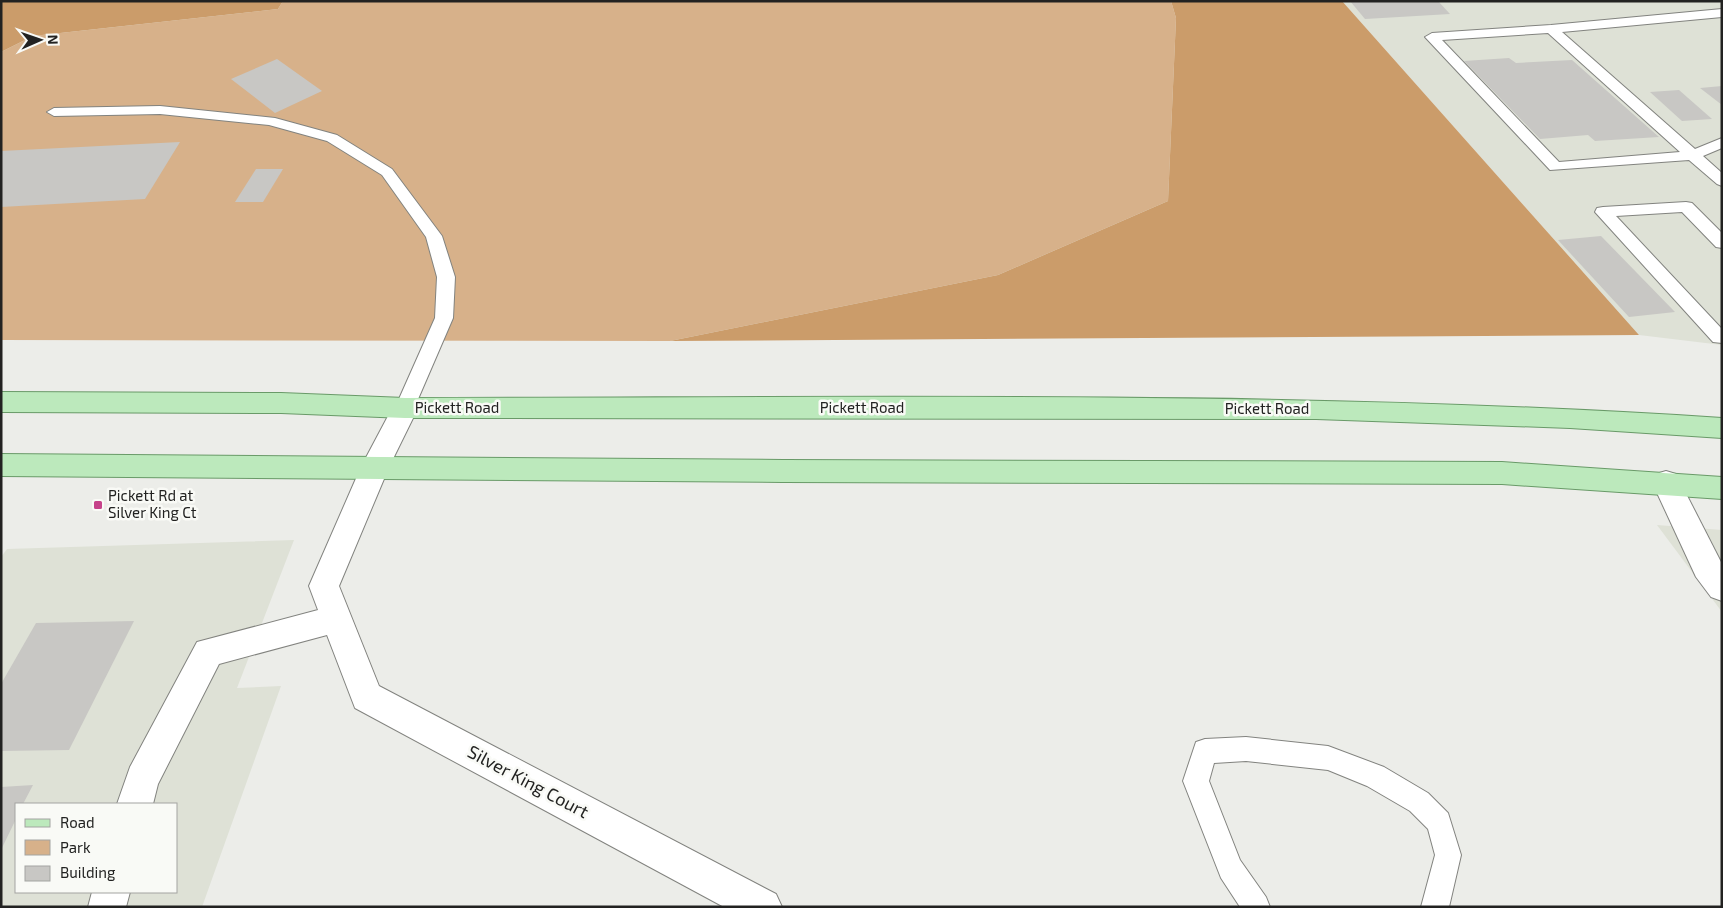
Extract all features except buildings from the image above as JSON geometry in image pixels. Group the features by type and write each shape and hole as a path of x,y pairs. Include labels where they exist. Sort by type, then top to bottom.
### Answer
{"main road":[{"name":"Pickett Road","path":"1,402 281,403 405,408 1316,409 1570,418 1722,428"},
{"path":"1,465 784,472 1492,473 1666,482 1722,488"}],"street":[{"name":"Silver King Court","path":"405,408 375,467 324,586 367,697 763,907"},
{"path":"1666,482 1707,568 1722,588"},
{"path":"135,803 142,779 208,652 337,619"},
{"path":"107,907 111,893"}],"lane":[{"path":"1700,1 1722,9"},
{"path":"1722,13 1551,29 1432,37 1555,168 1693,155 1722,142"},
{"path":"1551,29 1722,181"},
{"path":"54,112 160,110 270,121 332,138 387,172 434,236 446,277 444,318 405,408"},
{"path":"1722,243 1686,207 1603,212 1719,337 1722,337"},
{"path":"1256,907 1230,869 1196,781 1205,751 1246,749 1328,758 1375,776 1419,802 1439,822 1448,854 1435,907"}],"shaded area":[{"path":"1,1 283,1 278,9 33,36 1,52"},
{"path":"1171,1 1342,1 1639,335 670,341 998,275 1168,201 1176,18"},
{"path":"1342,1 1722,1 1722,345 1639,335"},
{"path":"1657,525 1722,530 1722,612"},
{"path":"294,540 237,688 281,686 202,907 1,907 1,557 7,549"}],"green space":[{"path":"283,1 1171,1 1176,18 1168,201 998,275 670,341 1,340 1,52 33,36 278,9"}],"place":[{"name":"Pickett Rd at Silver King Ct","path":"98,505"}]}
